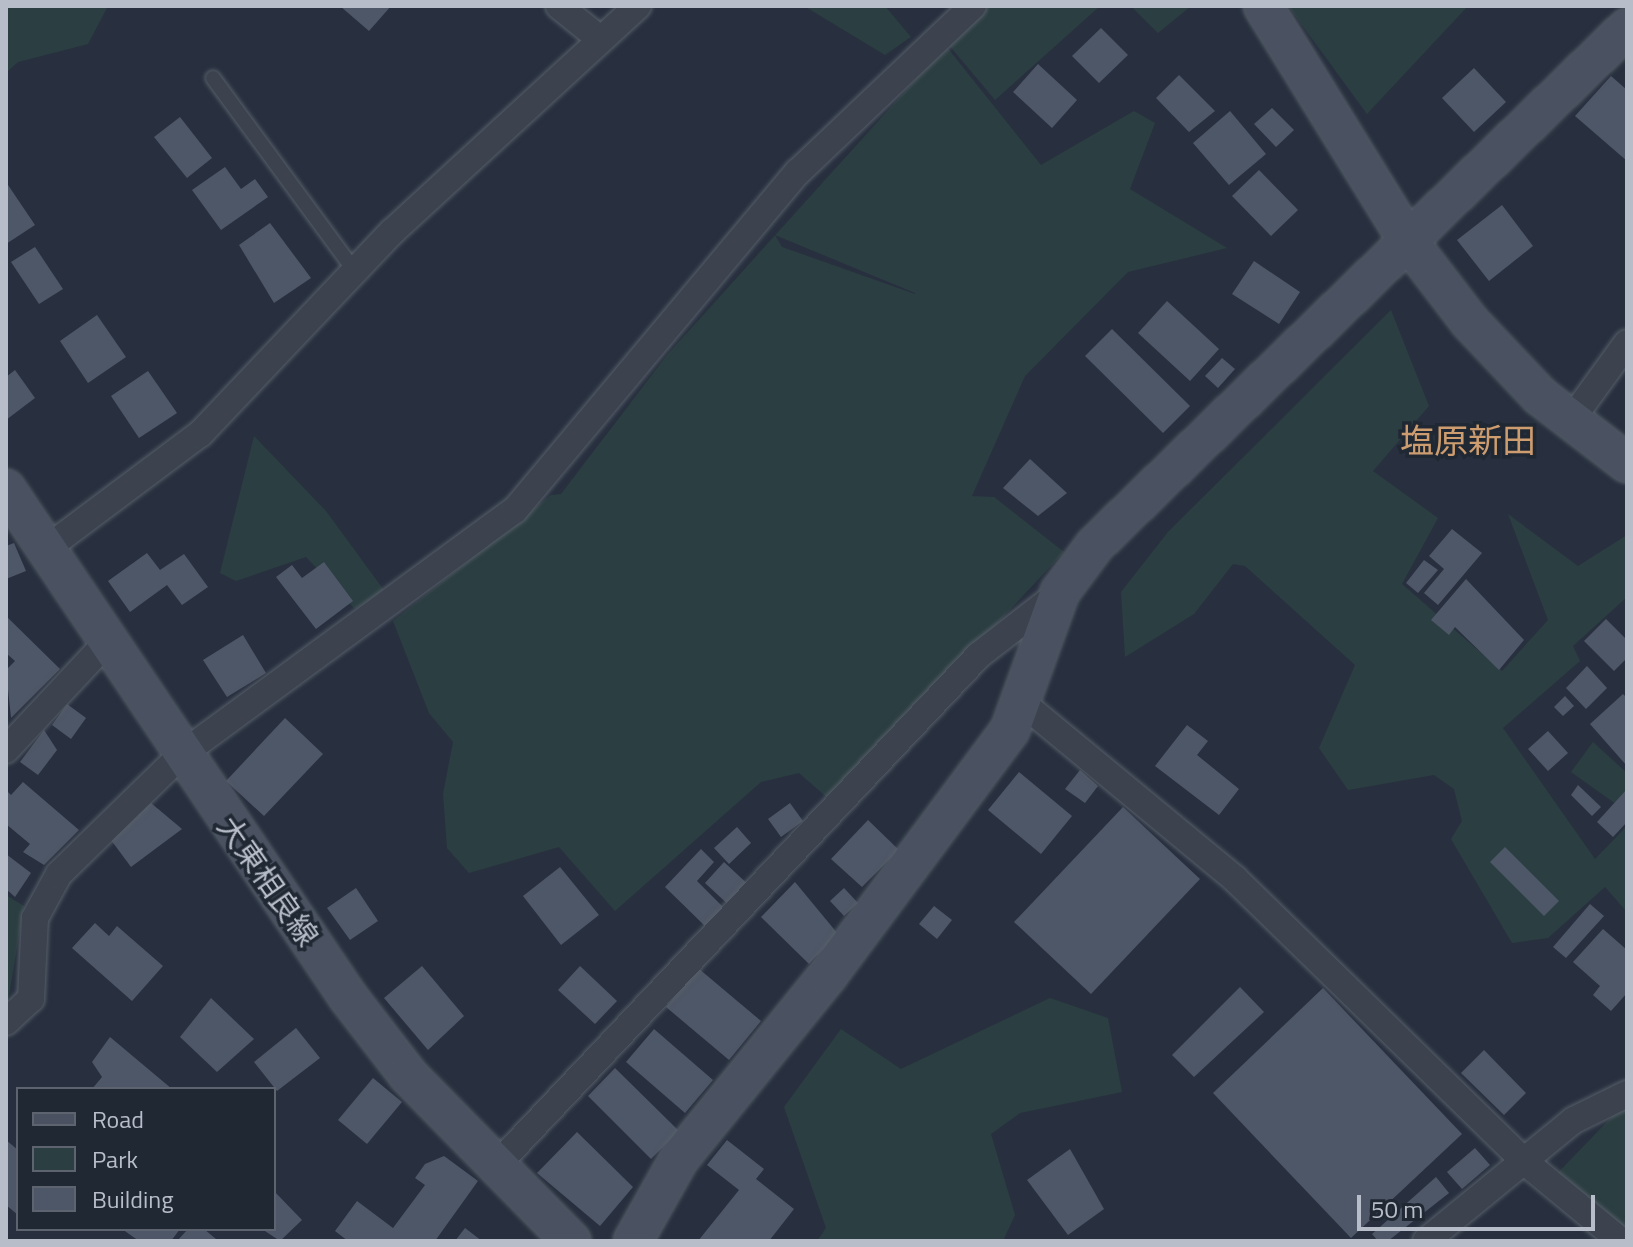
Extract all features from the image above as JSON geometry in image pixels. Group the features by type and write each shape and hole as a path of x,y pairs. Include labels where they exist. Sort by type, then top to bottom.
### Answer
{"street":[{"path":"559,6 600,39"},
{"path":"46,549 200,434 355,271 638,6"},
{"path":"6,1022 31,999 35,918 59,874 181,755 515,510 798,172 973,6"},
{"path":"1263,6 1408,241 1470,322 1571,420 1627,463"},
{"path":"496,1166 979,655 1060,592 1095,545 1627,28"},
{"path":"1571,420 1627,343"},
{"name":"大東相良線","path":"6,489 181,755 348,997 408,1075 571,1241"},
{"path":"633,1241 679,1159 828,975 1010,730 1060,592"},
{"path":"6,750 107,642"},
{"path":"1020,701 1235,879 1525,1162 1621,1241"},
{"path":"1426,1241 1574,1120 1627,1094"}],"lane":[{"path":"213,78 355,271"}],"green space":[{"path":"6,6 108,6 88,44 18,62 6,73"},
{"path":"804,6 885,6 911,37 885,55"},
{"path":"987,6 1100,6 995,100 948,44"},
{"path":"1131,6 1191,6 1158,33"},
{"path":"1288,6 1468,6 1367,114"},
{"path":"946,46 1041,165 1134,111 1155,123 1130,189 1227,248 1128,272 1025,376 972,496 994,497 1064,552 831,801 799,773 761,782 615,911 559,847 469,873 447,848 443,794 453,742 429,713 393,621 551,495 561,494 667,355 775,235","holes":["775,235 915,293 782,247"]},
{"path":"1391,310 1429,406 1373,471 1438,518 1402,584 1502,671 1548,620 1508,514 1578,566 1627,535 1627,597 1573,646 1580,661 1503,728 1595,859 1627,826 1627,912 1605,887 1548,938 1512,943 1451,839 1462,821 1454,789 1434,775 1348,790 1319,748 1355,665 1245,566 1233,564 1194,614 1125,657 1121,592 1168,532"},
{"path":"254,436 326,511 386,593 355,609 306,557 236,581 220,573"},
{"path":"1593,742 1627,773 1627,812 1571,772"},
{"path":"6,895 24,906 6,1014"},
{"path":"1050,998 1108,1018 1122,1092 1020,1113 991,1134 1015,1215 1003,1241 817,1241 826,1228 784,1107 841,1029 901,1069"},
{"path":"1627,1101 1627,1241 1549,1182"}],"building":[{"path":"340,6 391,6 369,31"},
{"path":"1101,28 1128,55 1099,83 1072,56"},
{"path":"1038,64 1077,100 1052,128 1013,92"},
{"path":"1474,68 1506,102 1474,132 1442,98"},
{"path":"1179,75 1215,111 1189,132 1156,98"},
{"path":"1611,76 1627,90 1627,161 1575,116"},
{"path":"1272,108 1294,130 1276,147 1254,124"},
{"path":"1230,111 1266,154 1229,185 1193,143"},
{"path":"180,117 212,158 187,178 154,137"},
{"path":"225,167 241,189 255,179 268,197 221,230 192,190"},
{"path":"1259,170 1298,210 1271,236 1232,196"},
{"path":"6,182 35,225 6,244"},
{"path":"1502,205 1533,246 1489,281 1457,240"},
{"path":"270,223 311,278 274,303 239,245"},
{"path":"35,247 63,289 39,304 11,262"},
{"path":"1254,261 1300,292 1279,324 1232,294"},
{"path":"1167,301 1219,349 1190,381 1138,333"},
{"path":"97,315 126,357 88,383 60,341"},
{"path":"1112,329 1190,406 1163,433 1085,356"},
{"path":"1222,358 1235,369 1218,388 1205,376"},
{"path":"15,370 35,398 6,420 6,377"},
{"path":"148,371 177,413 139,438 111,396"},
{"path":"1030,459 1067,493 1038,516 1003,488"},
{"path":"1452,529 1482,553 1438,605 1424,593 1444,569 1429,556"},
{"path":"14,543 26,571 6,579 6,546"},
{"path":"147,553 160,570 184,554 208,587 182,605 167,585 130,612 108,581"},
{"path":"1424,560 1438,570 1418,593 1406,583"},
{"path":"324,562 353,601 316,629 276,577 292,565 302,578"},
{"path":"1466,579 1524,640 1499,670 1455,627 1449,635 1431,620"},
{"path":"6,616 60,669 11,718 6,670 15,661 6,653"},
{"path":"1606,619 1627,640 1627,658 1614,671 1584,641"},
{"path":"243,635 266,673 227,697 203,660"},
{"path":"1587,666 1607,688 1586,709 1566,688"},
{"path":"1623,694 1627,698 1627,766 1590,724"},
{"path":"1565,696 1574,706 1563,716 1554,707"},
{"path":"67,704 86,718 71,739 52,725"},
{"path":"285,718 323,754 264,816 226,781"},
{"path":"1187,725 1208,741 1197,755 1239,789 1219,815 1155,766"},
{"path":"44,730 57,750 38,775 20,762"},
{"path":"1548,731 1568,753 1548,771 1528,749"},
{"path":"1080,770 1098,786 1085,803 1065,789"},
{"path":"1019,772 1072,816 1041,854 988,810"},
{"path":"23,782 79,830 44,865 23,852 30,844 6,824 6,790 11,795"},
{"path":"1578,785 1601,807 1592,816 1571,795"},
{"path":"1627,789 1627,822 1613,837 1597,822"},
{"path":"151,803 182,829 131,867 108,836"},
{"path":"790,803 803,821 781,837 768,819"},
{"path":"1123,807 1200,879 1091,994 1014,922"},
{"path":"868,820 899,850 862,887 831,859"},
{"path":"737,827 751,843 729,864 714,848"},
{"path":"1505,847 1559,901 1544,916 1490,862"},
{"path":"701,849 714,862 697,881 725,909 707,928 665,887"},
{"path":"6,854 31,873 15,897 6,889"},
{"path":"724,862 752,888 733,909 705,883"},
{"path":"560,867 599,915 561,945 523,896"},
{"path":"795,882 838,934 809,964 761,917"},
{"path":"356,888 378,921 350,940 327,908"},
{"path":"844,888 858,903 844,916 830,901"},
{"path":"1590,904 1604,916 1566,958 1553,947"},
{"path":"934,906 952,920 937,939 919,924"},
{"path":"95,923 109,936 117,926 163,966 132,1001 72,948"},
{"path":"1603,929 1627,950 1627,993 1611,1011 1593,995 1600,986 1573,962"},
{"path":"422,966 464,1016 428,1050 384,998"},
{"path":"580,966 617,1001 595,1024 558,990"},
{"path":"698,968 761,1021 729,1060 666,1007"},
{"path":"1240,987 1264,1012 1194,1077 1172,1055"},
{"path":"1323,988 1462,1134 1351,1238 1213,1093"},
{"path":"211,998 254,1039 217,1072 180,1037"},
{"path":"296,1028 320,1058 277,1091 254,1062"},
{"path":"654,1029 713,1080 685,1113 626,1062"},
{"path":"110,1037 170,1087 94,1087 102,1077 92,1062"},
{"path":"1484,1050 1526,1093 1504,1115 1461,1073"},
{"path":"615,1068 679,1131 651,1159 588,1096"},
{"path":"373,1078 402,1102 367,1144 338,1120"},
{"path":"577,1132 633,1187 600,1226 537,1173"},
{"path":"6,1140 16,1148 16,1213 6,1205"},
{"path":"727,1140 764,1169 756,1179 794,1209 769,1241 698,1241 739,1190 707,1165"},
{"path":"1475,1148 1490,1165 1462,1189 1447,1172"},
{"path":"1070,1149 1104,1209 1068,1235 1027,1180"},
{"path":"444,1156 478,1181 435,1241 348,1241 335,1231 357,1201 393,1228 425,1185 415,1178 425,1164"},
{"path":"1436,1177 1449,1193 1388,1241 1378,1241 1372,1234"},
{"path":"276,1193 302,1220 280,1241 265,1231 276,1231"},
{"path":"465,1228 482,1241 455,1241"},
{"path":"125,1231 178,1231 171,1241 139,1241"},
{"path":"186,1231 206,1231 216,1239 177,1241"}],"district":[{"name":"塩原新田","path":"1468,441"}]}
